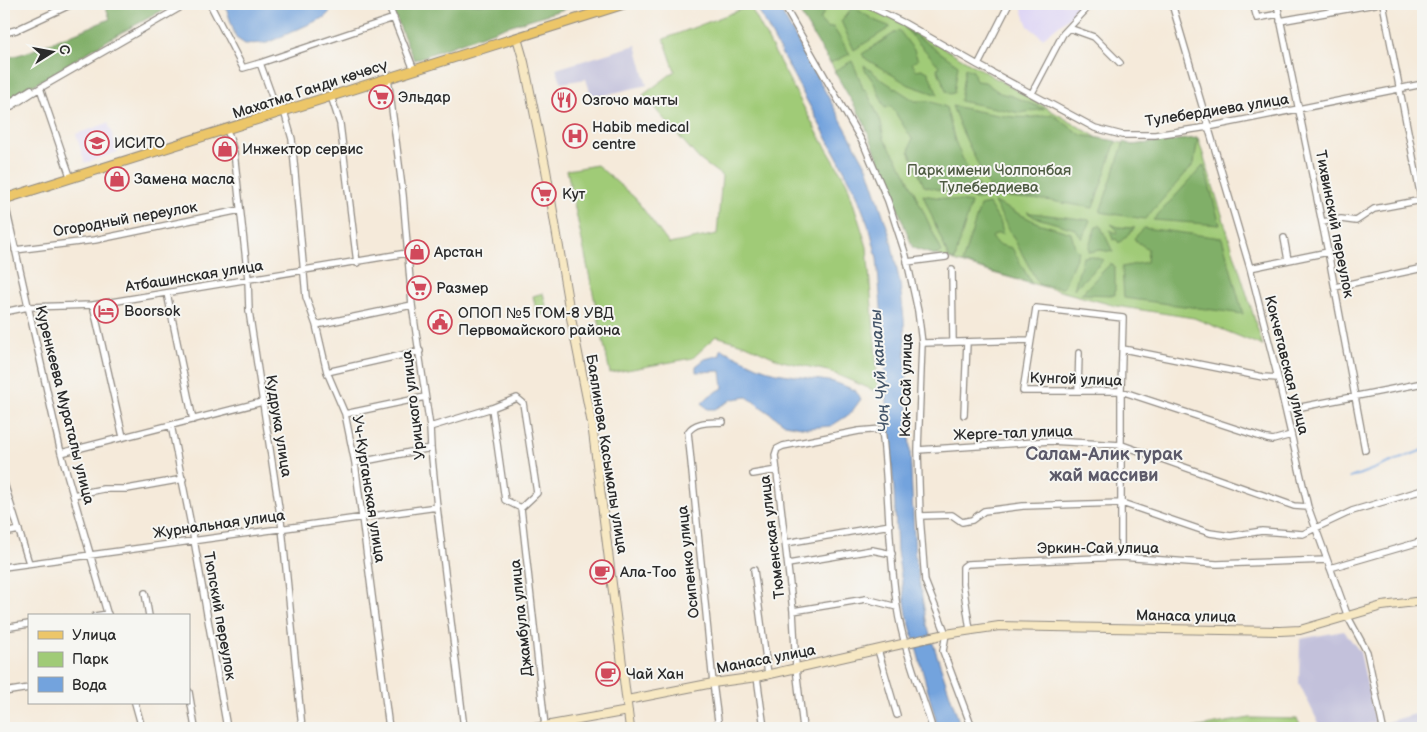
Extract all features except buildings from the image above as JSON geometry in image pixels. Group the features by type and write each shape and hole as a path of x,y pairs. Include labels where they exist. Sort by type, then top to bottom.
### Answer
{"main road":[{"name":"Махатма Ганди көчөсү","path":"4,199 624,4"}],"street":[{"path":"4,33 16,30 72,4"},
{"path":"4,106 178,4"},
{"path":"4,111 40,88 186,4"},
{"path":"210,4 243,68 394,18"},
{"path":"388,4 414,70"},
{"name":"Кок-Сай улица","path":"783,4 864,145 888,201 907,262 918,311 922,343 918,450 920,516 925,581 946,634 943,650 972,728"},
{"name":"Тулебердиева улица","path":"865,4 904,23 1095,128 1122,135 1155,135 1208,127 1423,84"},
{"path":"978,65 1009,4"},
{"path":"1032,93 1063,34 1090,4"},
{"name":"Кокчетавская улица","path":"1172,4 1250,268 1286,410 1308,508 1348,617 1366,652 1383,728"},
{"path":"1254,4 1257,18 1279,14"},
{"name":"Тихвинский переулок","path":"1277,4 1335,287 1365,450"},
{"path":"1280,21 1375,4"},
{"path":"1383,4 1423,208"},
{"path":"1069,28 1094,37 1120,63"},
{"name":"Баялинова Касымалы улица","path":"518,38 546,170 570,313 592,424 630,728"},
{"name":"Уч-Курганская улица","path":"260,63 292,139 306,297 316,325 327,372 346,414 355,463 389,728"},
{"name":"Урицкого улица","path":"388,78 403,195 412,305 430,427 437,507 464,728"},
{"path":"40,88 71,179"},
{"path":"331,96 340,124 358,263"},
{"name":"Кудрука улица","path":"227,129 234,152 248,279 249,311 282,528 302,728"},
{"name":"Куренкеева Мураталы улица","path":"4,199 61,453 108,614"},
{"path":"1322,222 1341,219 1356,221 1374,209 1422,200"},
{"name":"Огородный переулок","path":"15,250 95,240 240,210"},
{"path":"1284,238 1288,260"},
{"path":"1250,268 1328,252"},
{"name":"Атбашинская улица","path":"4,312 28,307 93,305 407,254"},
{"path":"907,262 946,257"},
{"path":"1335,287 1423,268"},
{"path":"952,270 953,342"},
{"path":"167,293 194,420"},
{"path":"93,305 123,438"},
{"path":"316,325 412,305"},
{"name":"Кунгой улица","path":"1123,349 1123,318 1036,308 1022,391 1121,391 1267,439 1274,440 1291,435"},
{"path":"922,343 1031,340"},
{"path":"964,415 968,342"},
{"path":"1121,557 1121,391 1123,349 1278,378"},
{"path":"327,372 420,352"},
{"path":"1078,391 1079,353"},
{"path":"1286,410 1423,383"},
{"path":"346,414 425,397"},
{"path":"430,427 492,408 517,398 524,403 537,492 521,508 505,500 492,408"},
{"path":"61,453 262,402"},
{"name":"Осипенко улица","path":"719,728 688,432 698,424 723,422"},
{"name":"Тюпский переулок","path":"171,425 183,479 227,728"},
{"name":"Тюменская улица","path":"803,728 796,668 793,610 775,455 777,449 783,446 859,431 882,429 890,525"},
{"name":"Жерге-тал улица","path":"918,450 1050,441 1122,445 1294,506 1308,508"},
{"path":"355,463 431,448"},
{"path":"753,474 777,470"},
{"path":"73,495 103,489 127,489 183,479"},
{"path":"4,484 30,563"},
{"path":"920,516 952,515 962,522 972,520 984,511 1023,506 1122,503 1210,533 1231,536 1262,531 1303,534 1352,511 1423,490"},
{"name":"Журнальная улица","path":"4,567 437,507"},
{"name":"Джамбула улица","path":"521,508 545,726"},
{"path":"786,543 890,525 897,607 931,724"},
{"path":"4,533 19,530"},
{"path":"1330,568 1423,541"},
{"path":"788,564 872,550 892,554"},
{"name":"Эркин-Сай улица","path":"970,630 963,584 963,567 967,564 1121,557 1217,564 1327,560"},
{"path":"754,570 768,674"},
{"path":"145,593 149,614"},
{"path":"793,610 866,599 897,607"},
{"name":"Манаса улица","path":"627,700 713,683 757,677 907,642 999,626 1300,630 1382,606 1423,600"},
{"path":"4,628 28,624"},
{"path":"878,650 897,715"},
{"path":"757,677 764,728"},
{"path":"4,692 28,688"},
{"path":"190,698 195,728"},
{"path":"135,704 142,728"},
{"path":"534,728 628,711"}],"shaded area":[{"path":"1020,4 1085,4 1043,38 1028,26"},
{"path":"636,45 647,85 592,98 586,79 562,83 556,69"},
{"name":"ИСИТО","path":"108,123 118,152 85,163 76,134"},
{"path":"1344,631 1360,652 1375,722 1356,728 1321,728 1299,683 1300,639"},
{"path":"1423,712 1423,728 1387,728 1387,722"}],"green space":[{"path":"105,4 174,4 115,36 4,103 4,59 28,52 110,19"},
{"path":"390,4 581,4 505,27 414,60"},
{"name":"Парк имени Чолпонбая Тулебердиева","path":"797,4 861,4 896,20 1098,138 1132,145 1198,138 1263,346 1194,318 1116,306 993,273 913,248 898,192 863,120"},
{"path":"822,4 824,12 820,20 827,28 833,27 850,54 830,63 795,5"},
{"path":"750,6 818,134 847,183 867,247 878,392 828,371 782,361 746,345 716,336 693,358 610,373 567,170 597,165 635,198 669,244 717,234 722,176 699,159 643,95 675,71 664,39"},
{"path":"853,7 876,21 891,27 854,50 841,21"},
{"path":"904,27 958,65 954,93 950,94 946,91 937,68 940,67"},
{"path":"899,30 914,50 918,60 912,63 916,70 922,69 928,72 938,95 909,85 866,59 862,54"},
{"path":"852,61 863,89 866,90 881,122 884,139 904,170 942,252 935,255 913,248 863,120 834,71"},
{"path":"864,65 881,79 915,101 929,101 946,107 955,141 964,162 985,198 976,199 924,186 909,151 912,139 891,106 885,108"},
{"path":"965,68 973,71 976,81 985,82 1000,93 1044,109 1020,113 960,101"},
{"path":"952,106 989,114 1015,117 1052,114 1081,135 1116,141 1093,208 1046,200 993,196"},
{"path":"1198,138 1194,164 1145,219 1100,212 1124,142 1132,145"},
{"path":"1204,165 1220,225 1153,220"},
{"path":"923,195 971,203 955,260 949,258"},
{"path":"994,202 1038,223 1071,233 1075,247 1079,251 1063,288 1039,285"},
{"path":"989,204 1001,224 1003,235 998,233 992,237 997,244 1012,248 1032,284 962,263 980,206"},
{"path":"1027,212 1090,220 1082,239 1075,229 1034,217"},
{"path":"1111,224 1118,227 1135,228 1119,243 1116,239 1113,240 1110,230 1117,233 1118,231"},
{"path":"1100,225 1113,252 1100,250 1089,252 1089,246 1096,226"},
{"path":"1144,228 1222,238 1243,314 1124,298 1122,267 1147,262 1148,249 1134,238"},
{"path":"1090,256 1104,260 1074,289 1083,257"},
{"path":"1111,263 1115,267 1115,295 1081,294"},
{"path":"543,293 548,313 537,316 533,296"},
{"path":"1250,718 1297,719 1302,728 1193,728"}],"water":[{"path":"225,4 337,4 325,17 267,43 245,44 236,38"},
{"path":"755,4 777,4 868,169 890,236 900,284 904,319 915,558 927,625 961,728 938,728 907,614 897,551 877,258 871,233 856,192"},
{"path":"721,349 776,373 834,382 855,390 861,399 850,414 831,426 807,428 785,424 747,397 733,399 715,409 707,409 702,403 709,396 723,388 721,371 696,372 696,366 705,359 720,355"}],"waterway":[{"path":"1350,478 1423,450"}],"place":[{"name":"Эльдар","path":"381,97"},
{"name":"Озгочо манты","path":"564,100"},
{"name":"Habib medical centre","path":"575,136"},
{"name":"ИСИТО","path":"97,143"},
{"name":"Инжектор сервис","path":"225,149"},
{"name":"Замена масла","path":"117,179"},
{"name":"Кут","path":"544,194"},
{"name":"Арстан","path":"417,252"},
{"name":"Размер","path":"419,288"},
{"name":"Boorsok","path":"106,311"},
{"name":"ОПОП №5 ГОМ-8 УВД Первомайского района","path":"440,322"},
{"name":"Ала-Тоо","path":"602,572"},
{"name":"Чай Хан","path":"608,674"}],"district":[{"name":"Салам-Алик турак жай массиви","path":"1104,464"}],"water label":[{"name":"Чоң Чүй каналы","path":"879,371"}]}
